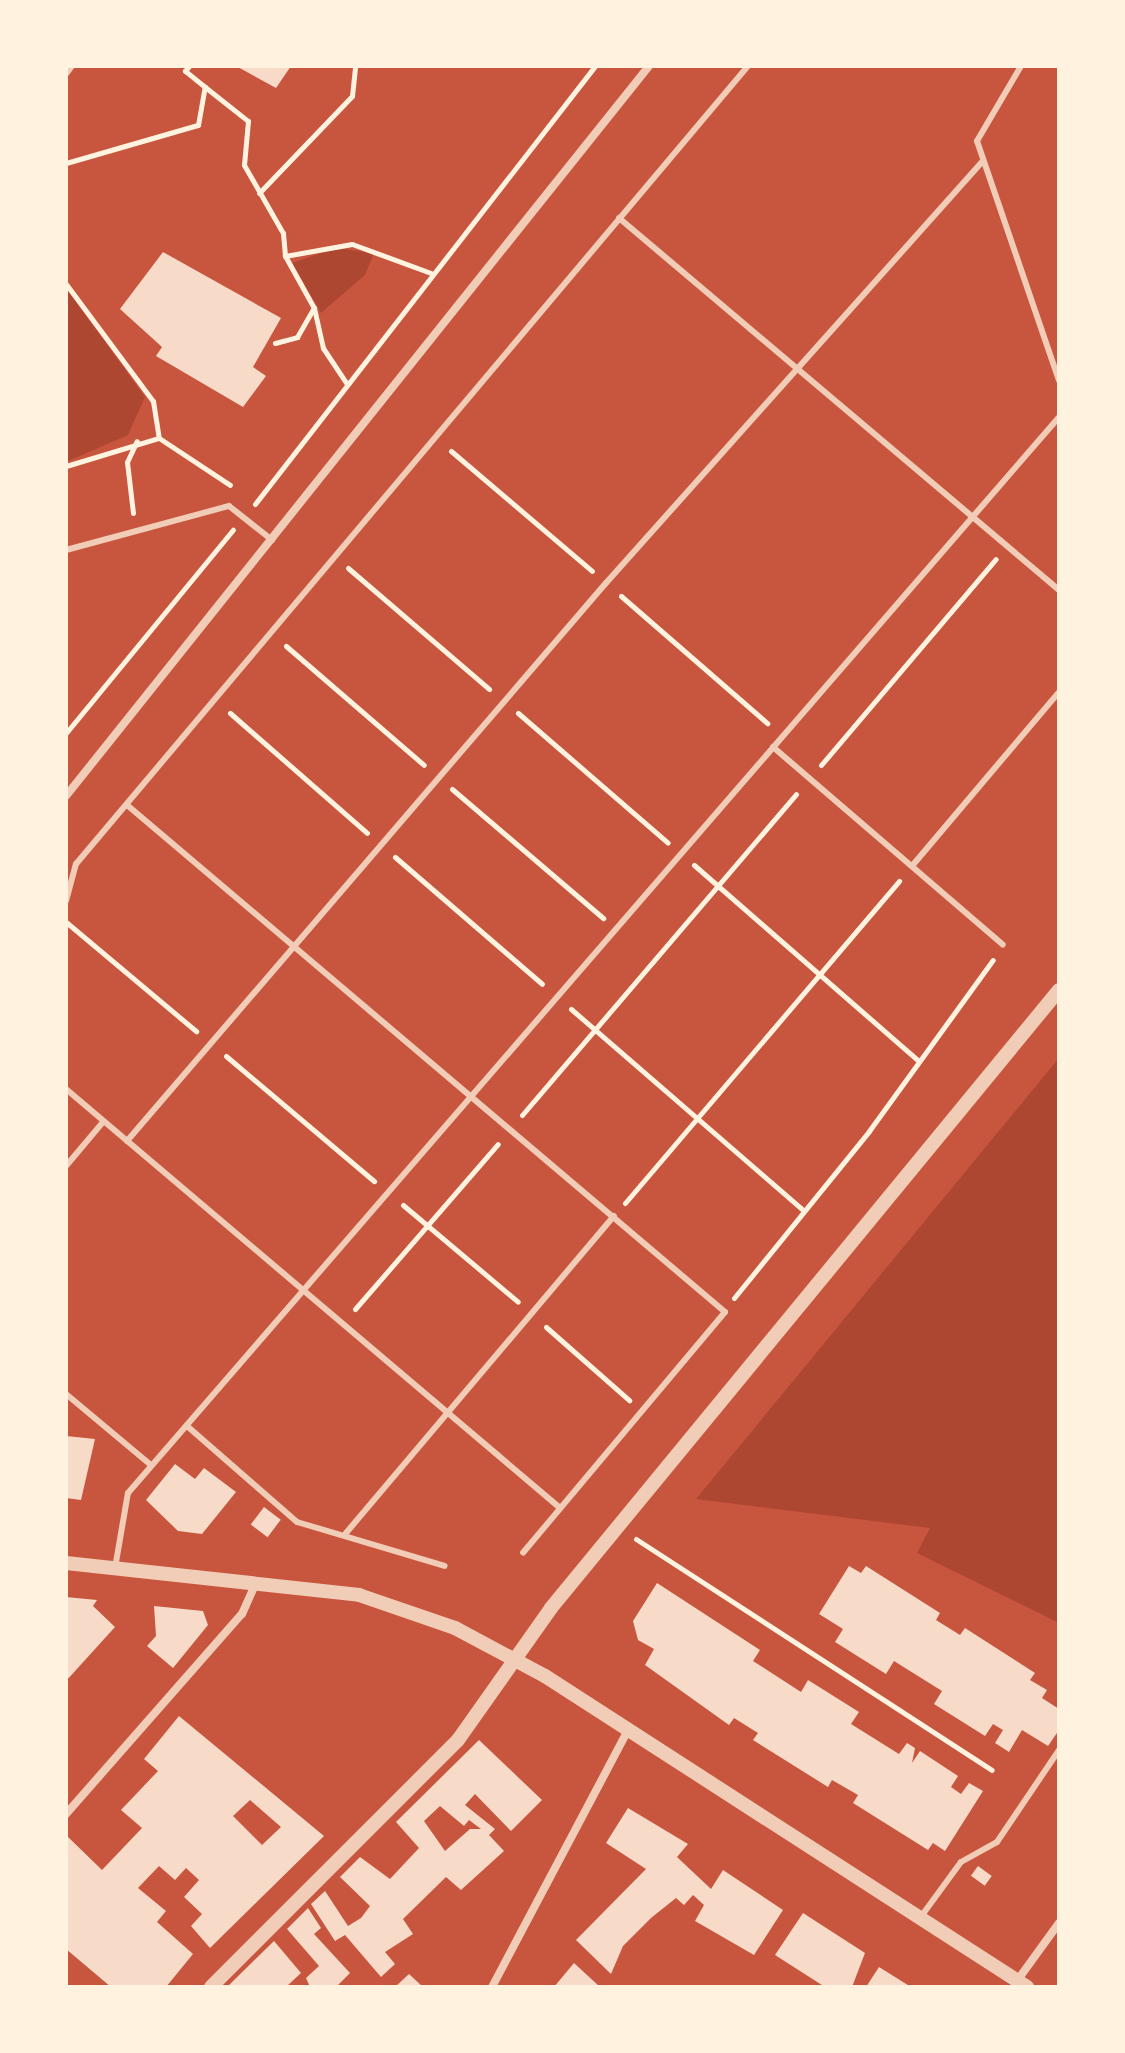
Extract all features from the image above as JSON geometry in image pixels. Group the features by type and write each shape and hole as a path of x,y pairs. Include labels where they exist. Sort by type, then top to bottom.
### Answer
{"street":[{"path":"66,796 649,66"},
{"path":"211,1987 458,1740 515,1658 618,1527 1059,990"},
{"path":"66,1563 255,1585 407,1608 515,1658 626,1734 1022,1984 1059,1923"},
{"path":"66,1814 242,1614 255,1585"},
{"path":"492,1987 626,1734"}],"lane":[{"path":"66,74 72,66"},
{"path":"66,901 76,864 338,559 748,66"},
{"path":"1021,66 977,141 1059,380"},
{"path":"127,1141 293,944 793,370 982,162"},
{"path":"619,218 970,520 1007,546 1059,590"},
{"path":"115,1568 128,1493 1059,417"},
{"path":"66,550 229,506 246,516 273,540"},
{"path":"912,866 1059,692"},
{"path":"773,747 1003,945"},
{"path":"127,805 725,1312 523,1553"},
{"path":"66,1089 446,1415 560,1508"},
{"path":"66,1166 103,1122"},
{"path":"346,1533 614,1216"},
{"path":"66,1394 151,1465"},
{"path":"187,1426 297,1522 346,1533 445,1566"},
{"path":"920,1918 961,1862 997,1842 1059,1750"}],"path":[{"path":"189,66 185,71 248,121 244,165 283,233 285,256 314,308 323,348 347,384"},
{"path":"259,193 352,96 355,66"},
{"path":"66,733 246,516 431,273 595,66"},
{"path":"66,163 198,125 205,87"},
{"path":"285,256 352,244 431,273"},
{"path":"66,284 153,401 159,438"},
{"path":"275,343 297,337 314,308"},
{"path":"66,466 138,440 159,438 230,485 229,506"},
{"path":"137,529 127,462 138,440"},
{"path":"342,1325 1007,546"},
{"path":"338,559 919,1061"},
{"path":"614,1216 912,866"},
{"path":"66,922 427,1225 642,1411"},
{"path":"725,1312 919,1061 1003,945"},
{"path":"556,996 802,1209"},
{"path":"618,1527 992,1770"}],"shaded area":[{"path":"336,248 374,253 365,275 321,313 292,263"},
{"path":"66,288 145,397 128,435 66,462"},
{"path":"1059,1058 1059,1623 917,1553 930,1528 696,1499"}],"building":[{"path":"236,66 291,66 276,88"},
{"path":"163,252 281,318 253,367 266,376 243,407 156,356 162,347 120,309"},
{"path":"66,1436 95,1439 81,1500 66,1498"},
{"path":"175,1464 195,1479 204,1468 236,1492 202,1534 178,1531 146,1500"},
{"path":"264,1507 281,1520 268,1537 251,1525"},
{"path":"849,1566 861,1573 866,1566 940,1613 936,1620 960,1635 965,1628 1035,1673 1030,1680 1047,1690 1042,1698 1059,1709 1059,1730 1048,1746 1022,1730 1009,1752 995,1743 1003,1730 993,1724 985,1736 934,1704 942,1691 894,1661 886,1674 835,1642 843,1629 819,1614"},
{"path":"657,1583 760,1650 753,1661 801,1692 808,1680 859,1712 851,1724 899,1754 907,1743 915,1748 912,1763 920,1751 958,1776 951,1787 961,1794 969,1783 983,1791 945,1851 933,1843 928,1850 853,1803 858,1795 832,1780 828,1787 753,1740 758,1733 734,1718 729,1725 645,1665 654,1649 638,1640 633,1621"},
{"path":"66,1597 97,1600 93,1606 115,1627 66,1681"},
{"path":"154,1606 203,1611 208,1625 173,1668 147,1646 156,1636"},
{"path":"179,1716 324,1836 210,1948 191,1926 202,1914 184,1897 199,1880 186,1868 175,1880 159,1866 138,1888 166,1911 157,1922 193,1954 166,1987 111,1987 66,1949 66,1835 102,1870 142,1828 121,1810 158,1771 144,1759","holes":["250,1800 281,1827 262,1845 233,1816"]},
{"path":"479,1740 542,1800 511,1831 475,1794 465,1805 495,1829 489,1835 504,1851 461,1890 446,1877 403,1919 413,1934 385,1952 395,1964 381,1977 345,1935 335,1941 311,1904 325,1891 348,1926 361,1918 370,1906 340,1877 360,1857 390,1879 419,1848 396,1822","holes":["440,1806 464,1826 469,1820 481,1829 470,1829 445,1851 424,1821"]},
{"path":"628,1808 688,1844 677,1857 711,1889 723,1870 783,1910 754,1955 695,1921 704,1905 693,1895 684,1905 676,1898 651,1918 623,1946 611,1974 576,1940 646,1869 606,1843"},
{"path":"978,1866 992,1876 985,1886 971,1876"},
{"path":"308,1908 321,1928 314,1934 350,1973 336,1987 310,1987 306,1978 319,1966 287,1929"},
{"path":"803,1913 865,1953 852,1987 825,1987 775,1955"},
{"path":"274,1941 301,1973 286,1987 227,1987"},
{"path":"574,1963 600,1987 554,1987"},
{"path":"879,1967 911,1987 866,1987"},
{"path":"409,1974 423,1987 395,1987"}]}
